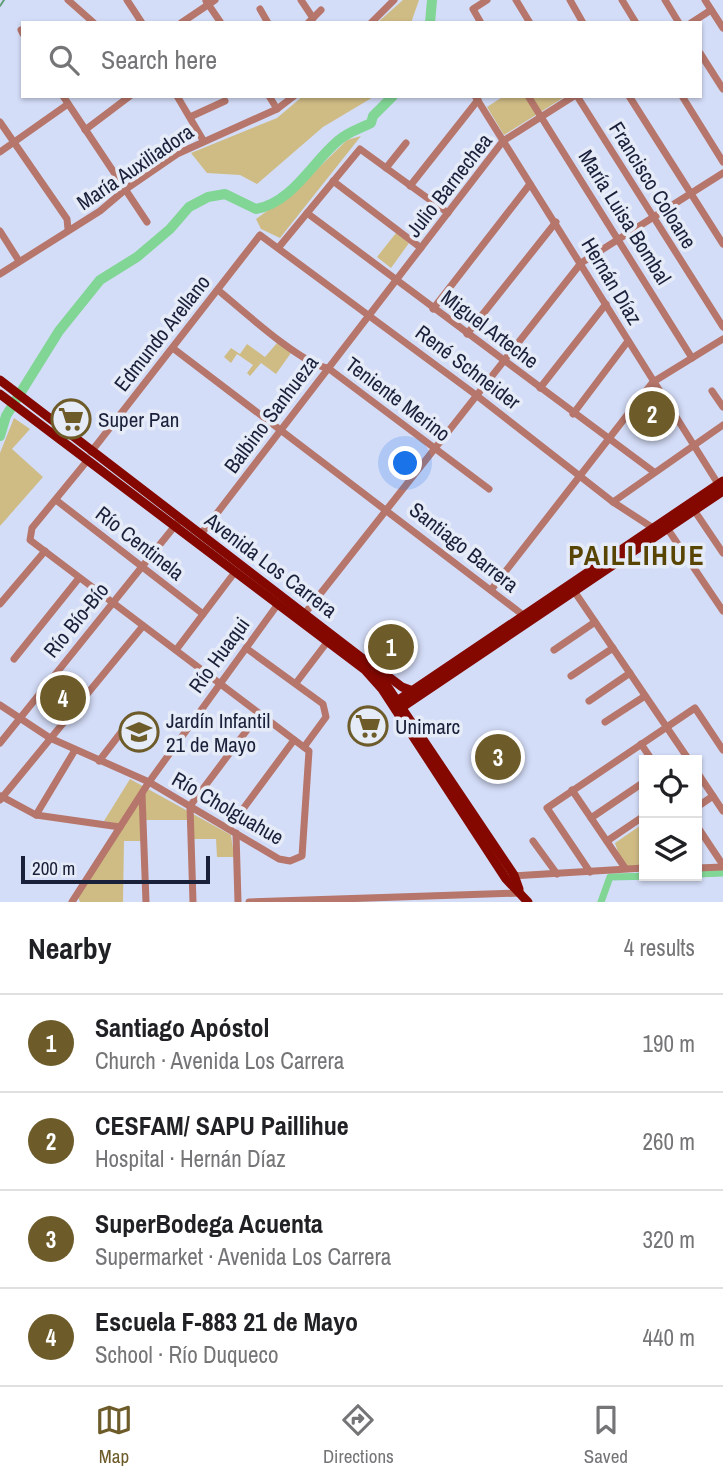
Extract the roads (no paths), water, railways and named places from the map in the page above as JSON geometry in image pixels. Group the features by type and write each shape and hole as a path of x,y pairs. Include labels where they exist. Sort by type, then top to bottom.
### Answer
{"main road":[{"name":"Avenida Los Carrera","path":"1,383 6,396 177,523 278,604 302,616 365,670 398,706"},
{"path":"398,706 572,588 694,510 722,488"},
{"path":"572,588 653,528 722,488"},
{"name":"Avenida Los Carrera","path":"177,523 201,534 302,616 365,660 528,902"},
{"path":"398,706 413,691 527,618"},
{"path":"365,660 402,687 413,691"}],"street":[{"path":"68,0 92,21"},
{"path":"301,0 311,21 321,10"},
{"path":"373,21 394,0"},
{"path":"480,21 473,9 487,0"},
{"path":"516,0 529,21"},
{"path":"570,0 582,21"},
{"path":"622,0 635,21"},
{"path":"665,0 678,21"},
{"path":"705,0 723,28"},
{"path":"130,1 141,21"},
{"path":"184,21 210,1 220,21"},
{"path":"260,9 267,21"},
{"path":"694,21 711,9"},
{"path":"702,56 723,89"},
{"path":"64,98 147,222"},
{"path":"85,130 127,98"},
{"path":"178,98 203,140"},
{"path":"270,98 277,109"},
{"name":"María Auxiliadora","path":"0,274 100,211 126,188 203,140 277,109 291,98"},
{"path":"410,186 476,98"},
{"name":"Hernán Díaz","path":"476,98 556,222 692,446 722,488"},
{"name":"María Luisa Bombal","path":"529,98 620,239 692,358"},
{"name":"Julio Barnechea","path":"369,315 503,141 572,98"},
{"name":"Francisco Coloane","path":"576,98 723,327"},
{"path":"630,98 723,244"},
{"path":"683,98 723,162"},
{"path":"190,117 225,101"},
{"path":"0,152 68,104"},
{"path":"0,122 67,219 68,229"},
{"path":"386,168 406,143"},
{"path":"279,247 360,149 448,213"},
{"path":"302,616 581,263 723,173"},
{"path":"333,181 421,248"},
{"path":"433,309 530,184"},
{"name":"Miguel Arteche","path":"307,213 653,472"},
{"path":"467,334 556,222"},
{"path":"0,231 19,261"},
{"name":"René Schneider","path":"260,235 476,394 613,502 653,528"},
{"name":"Edmundo Arellano","path":"45,551 30,540 32,528 174,349 260,235"},
{"name":"Teniente Merino","path":"218,290 303,357 318,367 328,368 489,489"},
{"path":"540,388 606,304"},
{"name":"Balbino Sanhueza","path":"201,534 369,315"},
{"path":"491,590 653,383 723,339"},
{"path":"573,414 628,341"},
{"name":"Santiago Barrera","path":"174,349 527,618"},
{"path":"712,391 723,407"},
{"path":"613,502 723,425"},
{"name":"Río Centinela","path":"56,500 204,614"},
{"path":"694,510 723,553"},
{"name":"Río Bío-Bío","path":"0,743 177,523"},
{"path":"653,528 667,528 722,606"},
{"path":"0,604 45,551 304,747 326,718 323,704 246,648"},
{"path":"176,650 235,572"},
{"path":"14,659 79,578"},
{"path":"572,588 686,755"},
{"name":"Río Huaqui","path":"72,902 149,782 278,604"},
{"path":"554,649 595,622"},
{"path":"120,827 36,815 1,798 143,625"},
{"path":"296,683 328,641"},
{"path":"571,676 613,648"},
{"path":"589,701 630,673"},
{"path":"605,722 645,695"},
{"name":"Río Cholguahue","path":"0,705 50,738 149,782 279,859 290,861 302,856 303,850 310,758 304,747"},
{"path":"590,873 547,808 695,708 723,750"},
{"path":"193,902 190,806 259,713"},
{"path":"99,761 126,726"},
{"path":"239,902 233,831 294,740"},
{"path":"641,744 649,755"},
{"path":"36,815 75,750"},
{"path":"702,780 723,811"},
{"path":"591,818 639,785"},
{"path":"572,790 625,868"},
{"path":"142,794 146,902"},
{"path":"702,804 713,796"},
{"path":"607,841 641,818"},
{"path":"702,834 723,866 702,868"},
{"path":"533,841 557,874"},
{"path":"510,877 639,868"},
{"path":"249,902 521,892"}],"waterway":[{"path":"0,6 4,0"},
{"path":"430,21 432,0"},
{"path":"0,436 6,416 59,331 100,280 137,257 170,229 189,207 208,197 225,194 256,209 280,199 339,140 371,123 373,116 391,98"},
{"path":"702,874 723,873"},
{"path":"601,902 610,877 639,876"}],"place":[{"name":"CESFAM/ SAPU Paillihue","path":"652,414"},
{"name":"Super Pan","path":"71,419"},
{"name":"Santiago Apóstol","path":"391,647"},
{"name":"Escuela F-883 21 de Mayo","path":"63,698"},
{"name":"Unimarc","path":"368,726"},
{"name":"Jardín Infantil 21 de Mayo","path":"139,732"},
{"name":"SuperBodega Acuenta","path":"498,757"}],"district":[{"name":"PAILLIHUE","path":"637,555"}]}
